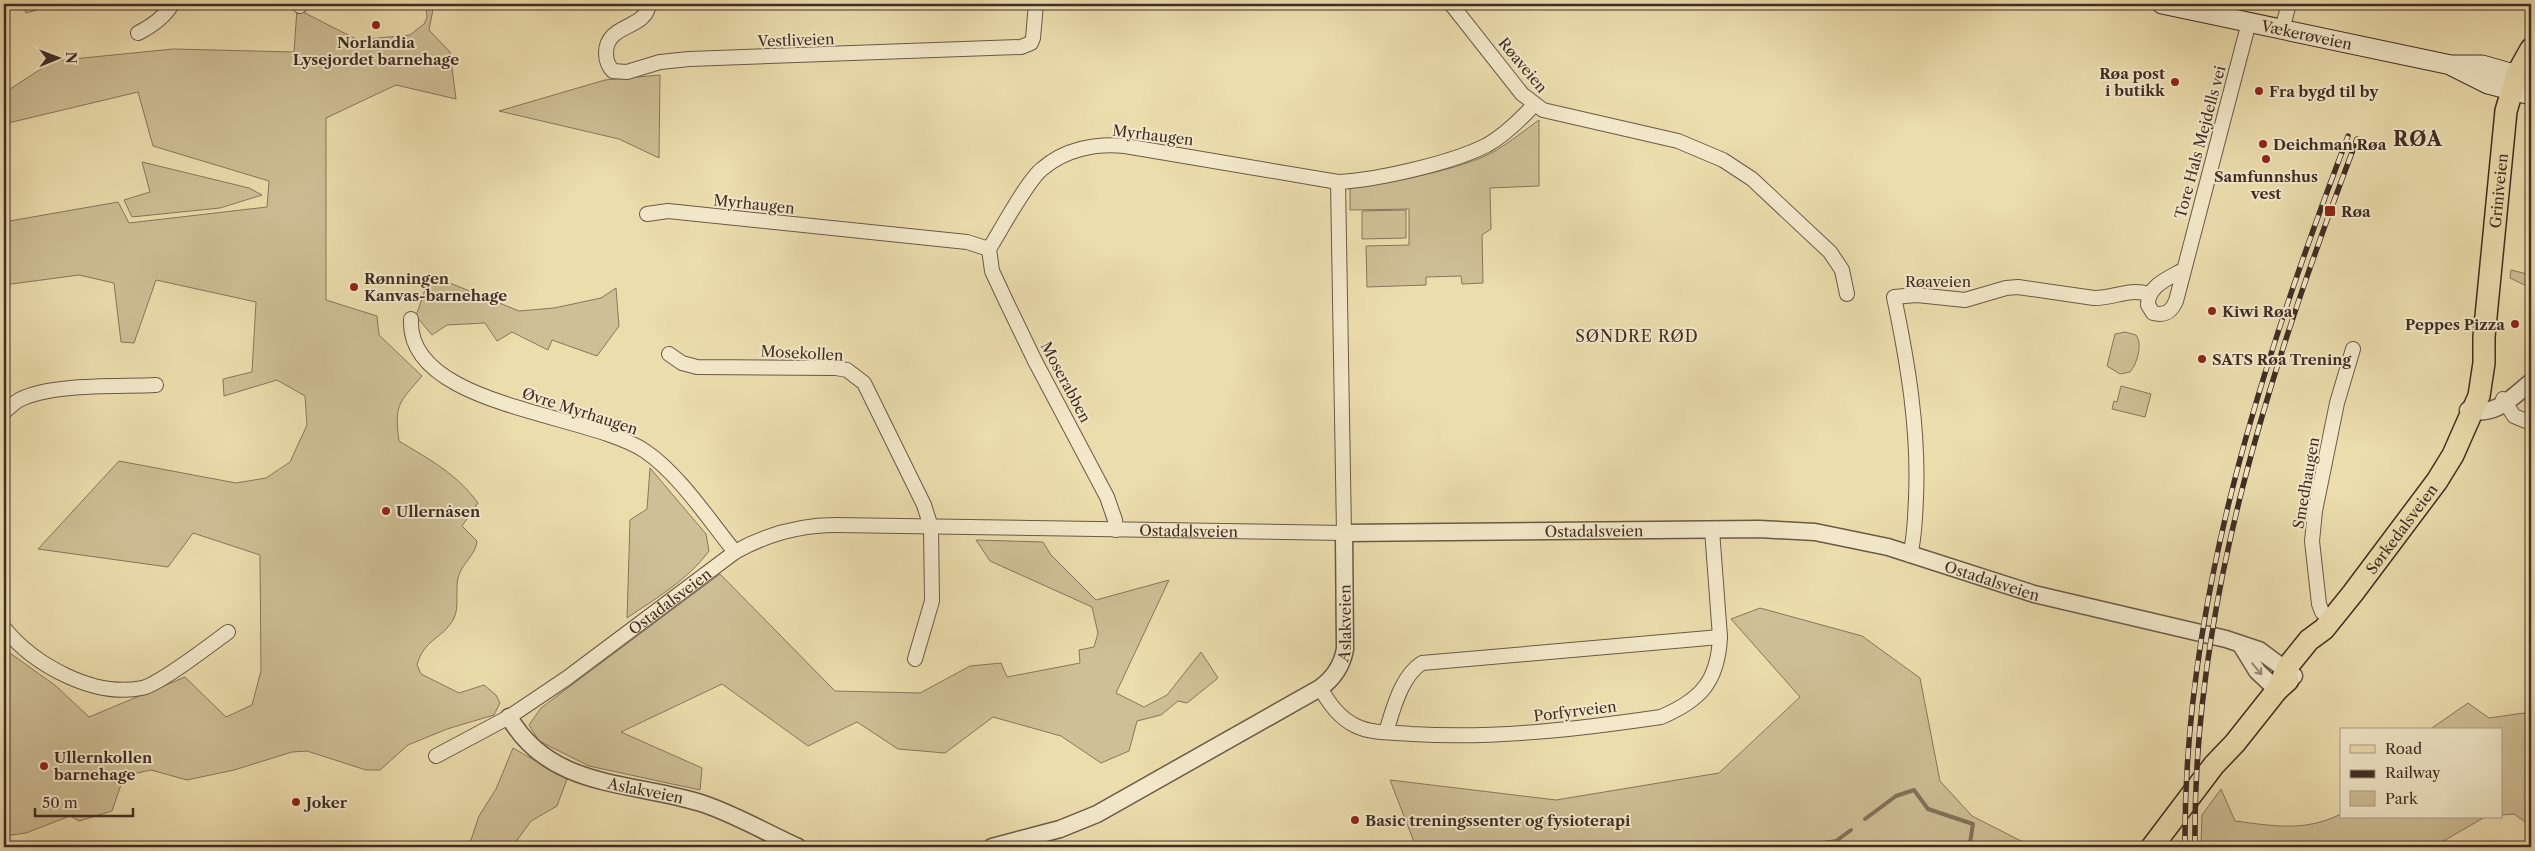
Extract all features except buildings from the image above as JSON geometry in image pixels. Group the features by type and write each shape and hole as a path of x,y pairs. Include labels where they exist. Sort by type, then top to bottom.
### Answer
{"main road":[{"name":"Vækerøveien","path":"2162,4 2195,7 2249,22 2451,65 2488,84 2523,84"},
{"name":"Griniveien","path":"2472,407 2484,363 2484,337 2502,146 2523,84 2531,49"},
{"name":"Sørkedalsveien","path":"2152,847 2195,789 2290,673 2309,640 2328,624 2437,481 2457,447 2472,407"}],"street":[{"path":"138,33 163,16 172,4"},
{"name":"Vestliveien","path":"649,4 644,16 616,32 609,40 607,59 613,71 628,72 660,62 690,59 1022,47 1031,43 1033,38 1036,4"},
{"name":"Røaveien","path":"1451,4 1522,94 1534,105 1558,115 1635,130 1678,141 1707,152 1752,178 1830,252 1842,270 1847,294"},
{"path":"2282,29 2289,4"},
{"name":"Tore Hals Mejdells vei","path":"2149,294 2148,305 2153,313 2160,315 2168,312 2176,301 2249,22"},
{"name":"Myrhaugen","path":"647,214 668,211 967,242 989,249 1041,169 1064,156 1097,146 1134,147 1338,182 1376,177 1462,155 1488,144 1512,127 1534,105"},
{"name":"Aslakveien","path":"992,847 1060,829 1097,814 1320,688 1338,671 1345,649 1338,182"},
{"name":"Moserabben","path":"989,249 992,271 1036,361 1107,497 1113,511 1116,530"},
{"path":"2149,294 2159,284 2183,270"},
{"name":"Røaveien","path":"1910,554 1915,527 1917,444 1914,410 1894,297 1917,296 1965,300 2018,287 2094,298 2106,298 2135,290 2149,294"},
{"name":"Øvre Myrhaugen","path":"411,319 412,335 418,351 428,366 456,385 521,409 612,436 645,451 678,482 735,552"},
{"name":"Smedhaugen","path":"2328,624 2319,604 2312,541 2322,472 2353,349"},
{"name":"Mosekollen","path":"669,354 682,363 697,367 836,368 856,375 870,393 924,505 931,527"},
{"path":"2472,407 2494,411 2531,382"},
{"path":"4,412 19,400 40,393 64,389 156,385"},
{"path":"2505,401 2514,416 2531,423"},
{"name":"Ostadalsveien","path":"436,756 509,716 606,651 735,552 766,536 811,526 1344,533 1712,530 1815,532 1861,540 1910,554 2008,587 2219,637 2259,650 2290,673"},
{"path":"915,659 932,601 931,527"},
{"name":"Porfyrveien","path":"1320,688 1329,703 1346,720 1363,729 1386,732 1459,735 1546,733 1661,717 1689,704 1707,686 1717,664 1720,637 1712,530"},
{"path":"4,628 17,644 41,664 97,686 119,689 142,688 160,680 228,632"},
{"path":"1386,732 1405,681 1416,666 1422,663 1720,637"},
{"path":"2241,645 2257,670 2277,690"},
{"name":"Aslakveien","path":"509,716 521,736 531,747 574,773 601,781 705,804 798,847"}],"green space":[{"path":"22,4 36,4 37,10 26,13"},
{"path":"426,4 434,4 429,30 450,52 456,99 396,85 326,118 326,300 377,316 379,335 422,376 400,405 397,419 399,441 452,475 478,503 462,526 477,541 474,551 462,568 458,578 455,615 449,626 424,650 417,665 421,674 459,693 484,685 496,695 500,703 494,715 447,729 408,745 380,770 366,770 307,751 292,752 234,770 187,780 151,770 124,776 112,811 79,821 70,816 26,833 4,836 4,646 7,651 56,686 89,717 185,677 226,717 252,705 261,671 260,555 193,533 168,567 38,549 119,461 236,483 266,478 290,462 307,425 305,396 277,380 224,396 223,379 252,372 256,302 156,280 134,343 121,342 114,283 79,275 4,285 4,222 118,202 129,223 267,207 269,181 153,146 138,92 4,124 4,93 53,61 173,49 294,52 297,9 358,40 410,35 424,24 427,18"},
{"path":"660,75 659,158 619,139 499,111 605,80"},
{"path":"1539,120 1539,186 1490,188 1491,229 1482,235 1483,283 1462,284 1461,276 1426,277 1426,285 1367,287 1366,246 1409,245 1409,209 1350,210 1350,187 1404,179 1445,170 1481,158 1512,140"},
{"path":"142,162 249,188 262,195 220,208 132,217 124,200 150,192"},
{"path":"1406,210 1406,238 1362,239 1362,211"},
{"path":"2511,270 2531,275 2531,288 2510,278"},
{"path":"430,275 519,311 554,308 601,298 616,288 619,326 597,356 552,340 548,350 512,332 497,341 485,323 447,325 432,335 416,316"},
{"path":"2125,332 2136,335 2139,349 2137,359 2130,372 2120,374 2107,366 2115,334"},
{"path":"2121,386 2151,394 2145,417 2112,409 2114,401 2117,402"},
{"path":"650,468 706,534 709,551 681,580 627,618 630,520 647,509"},
{"path":"976,540 1043,542 1051,555 1096,600 1169,580 1116,693 1144,707 1167,695 1201,652 1218,678 1187,703 1178,701 1161,715 1137,721 1129,751 1101,763 1061,736 993,717 945,753 898,749 857,722 808,746 722,684 621,732 702,768 700,790 589,766 539,741 529,725 541,708 720,574 835,691 920,693 970,666 1001,663 1007,677 1080,663 1079,650 1094,647 1098,633 1092,607 990,561"},
{"path":"1760,608 1862,636 1920,678 1940,781 1972,816 2029,845 2063,847 1416,847 1390,780 1556,800 1719,773 1800,697 1731,619"},
{"path":"2468,703 2489,718 2531,712 2531,826 2514,814 2502,815 2502,728 2432,728"},
{"path":"513,748 567,779 557,806 531,821 512,847 459,847 471,840 479,816 496,789"},
{"path":"2221,789 2235,821 2263,825 2302,825 2328,820 2340,814 2340,818 2483,818 2433,847 2201,847 2202,815"}],"waterway":[{"path":"1865,819 1896,796 1914,790 1928,809 1973,824 1970,843 1972,847"},
{"path":"1798,847 1836,841 1851,830"}],"railway":[{"path":"2185,847 2188,755 2198,664 2213,574 2234,484 2258,396 2286,308 2348,136"},
{"path":"2195,847 2198,756 2207,665 2223,575 2243,486 2295,311 2357,139"}],"place":[{"name":"Norlandia Lysejordet barnehage","path":"376,25"},
{"name":"Røa post i butikk","path":"2175,82"},
{"name":"Fra bygd til by","path":"2259,91"},
{"name":"Deichman Røa","path":"2263,144"},
{"name":"Samfunnshus vest","path":"2266,159"},
{"name":"Røa","path":"2330,211"},
{"name":"Rønningen Kanvas-barnehage","path":"354,287"},
{"name":"Kiwi Røa","path":"2212,311"},
{"name":"Peppes Pizza","path":"2515,324"},
{"name":"SATS Røa Trening","path":"2202,359"},
{"name":"Ullernåsen","path":"386,511"},
{"name":"Ullernkollen barnehage","path":"44,766"},
{"name":"Joker","path":"296,802"},
{"name":"Basic treningssenter og fysioterapi","path":"1355,820"}],"district":[{"name":"RØA","path":"2418,139"},
{"name":"SØNDRE RØD","path":"1637,336"}]}
